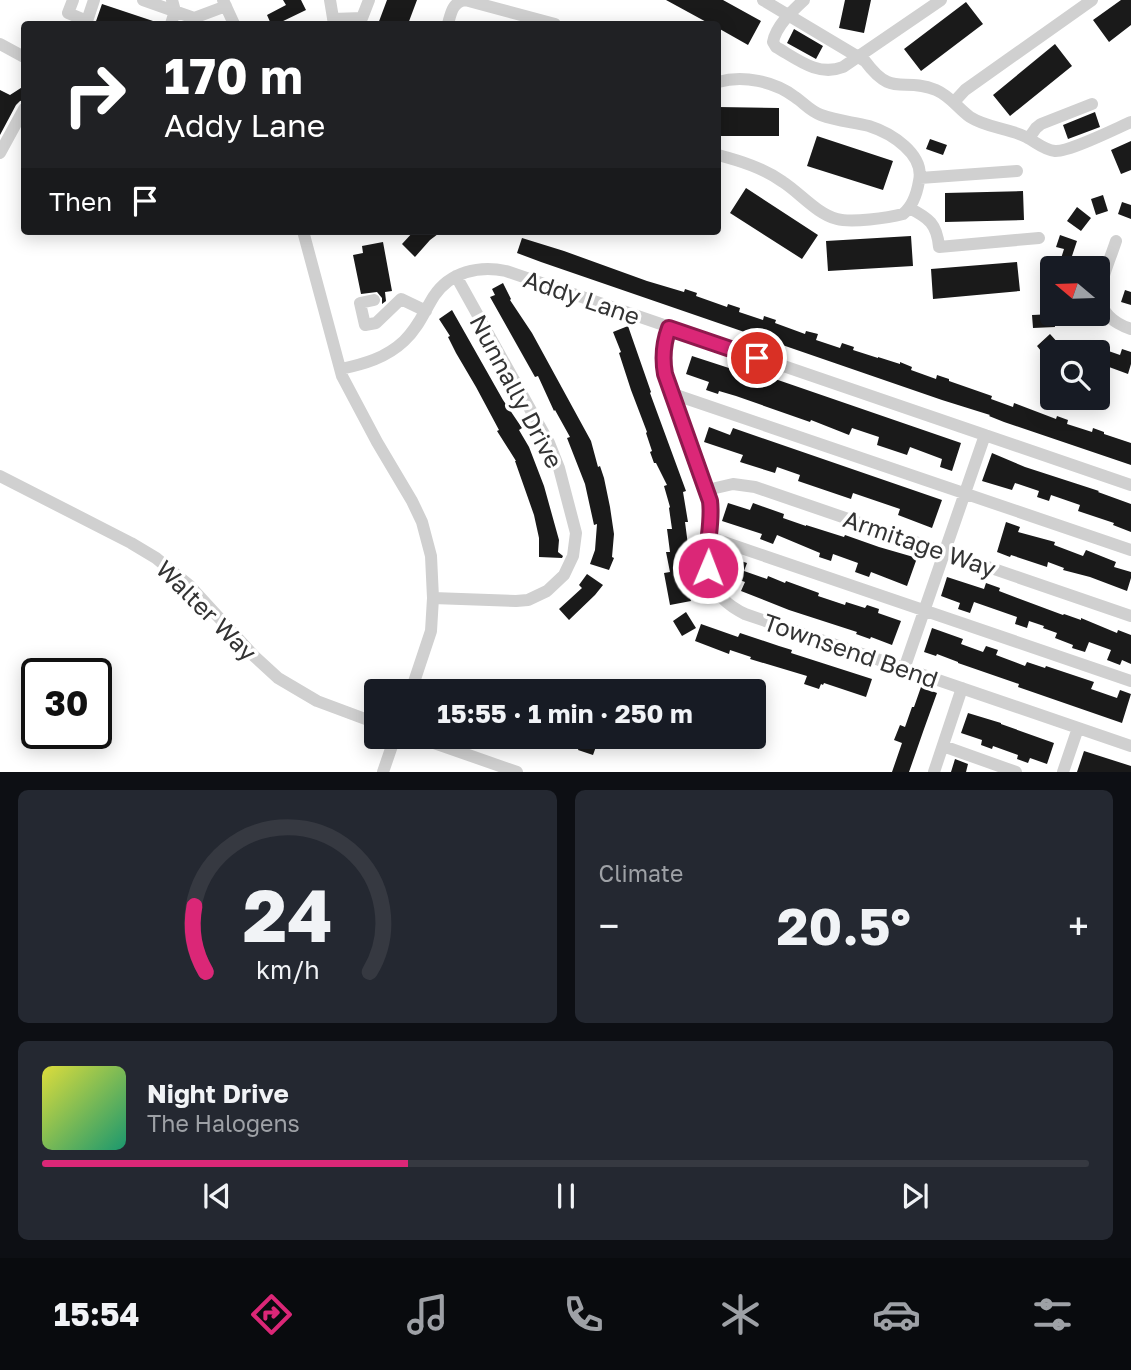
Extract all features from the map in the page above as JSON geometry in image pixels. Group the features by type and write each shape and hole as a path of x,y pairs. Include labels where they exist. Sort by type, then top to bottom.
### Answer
{"street":[{"path":"72,0 68,13 87,20 94,0"},
{"path":"330,0 333,21"},
{"path":"340,21 362,18 369,0"},
{"path":"449,21 453,7 465,0 544,21"},
{"path":"762,0 859,57 885,82 939,92 975,119 1029,138 1044,148 1060,150 1131,122"},
{"path":"804,0 789,16 773,42 776,47 823,71 839,69 859,57 941,0"},
{"path":"954,102 965,90 1092,0"},
{"path":"149,1 174,6 194,18 225,3 233,21"},
{"path":"0,44 21,55"},
{"path":"721,82 738,79 774,85 820,115 880,131 914,156 919,165 920,178 909,208 903,214 837,219 825,214 775,177 721,156"},
{"path":"1029,138 1041,124 1091,104"},
{"path":"0,153 21,114"},
{"path":"920,178 1017,171"},
{"path":"909,208 925,216 933,225 939,247 1040,238"},
{"path":"304,235 347,386 412,500 422,522 431,556 431,631 415,679"},
{"path":"1116,241 1100,299 1108,317 1131,328"},
{"name":"Addy Lane","path":"456,276 484,268 506,271 1131,485"},
{"path":"341,369 372,362 395,349 411,334 439,290 456,276"},
{"name":"Nunnally Drive","path":"433,598 516,601 537,597 549,590 564,575 576,542 575,523 549,443 456,276"},
{"path":"401,299 376,323 365,325 360,303 401,299 426,311"},
{"name":"Townsend Bend","path":"669,328 663,359 665,374 711,506 707,559 712,580 722,596 736,609 1131,746"},
{"path":"673,394 1131,550"},
{"path":"904,669 985,435"},
{"name":"Walter Way","path":"0,476 156,558 190,586 254,656 278,678 317,701 364,719"},
{"name":"Armitage Way","path":"707,489 728,485 751,486 1131,616"},
{"path":"709,537 1131,681"},
{"path":"934,772 962,688"},
{"path":"1063,772 1078,728"},
{"path":"943,746 998,769 1016,772"},
{"path":"383,772 391,749"},
{"path":"451,749 517,772"}],"building":[{"path":"283,0 301,0 306,10 283,21 270,21 267,15 286,5"},
{"path":"387,0 417,0 409,21 379,21"},
{"path":"666,0 723,0 761,21 748,45 721,30 721,21 704,21"},
{"path":"845,0 871,0 864,33 839,28"},
{"path":"1121,0 1131,0 1131,25 1109,42 1093,20"},
{"path":"966,2 983,24 921,71 904,49"},
{"path":"102,4 153,21 96,21"},
{"path":"794,29 823,46 816,59 787,43"},
{"path":"1055,44 1072,66 1010,116 993,95"},
{"path":"21,88 21,101 0,135 0,90 10,95"},
{"path":"721,107 779,108 779,136 721,136"},
{"path":"1095,112 1100,127 1068,139 1063,125"},
{"path":"817,136 893,161 883,190 807,166"},
{"path":"930,139 947,145 943,155 926,149"},
{"path":"1131,141 1131,170 1121,174 1111,150"},
{"path":"746,188 818,235 802,259 730,213"},
{"path":"1023,191 1024,220 945,222 945,193"},
{"path":"1103,195 1108,211 1096,215 1091,199"},
{"path":"1122,202 1131,205 1131,219 1118,214"},
{"path":"1077,207 1091,218 1081,231 1067,221"},
{"path":"410,235 437,235 415,257 402,244"},
{"path":"1060,235 1077,241 1072,256 1062,256 1064,249 1056,247"},
{"path":"911,236 913,266 828,271 826,241"},
{"path":"522,238 647,281 697,293 696,296 727,307 728,304 740,308 739,312 763,320 764,316 776,320 775,323 805,334 806,331 818,334 816,340 840,348 842,343 854,347 853,350 900,362 912,367 911,370 936,379 937,375 949,379 1013,407 1014,403 1056,419 1057,416 1068,420 1067,424 1092,432 1093,428 1104,432 1131,443 1131,465 541,262 517,253"},
{"path":"383,242 392,291 385,292 386,301 382,304 382,298 377,292 361,294 353,255 363,253 362,246"},
{"path":"1017,262 1020,291 933,299 931,269"},
{"path":"503,283 510,300 532,333 591,441 604,478 614,534 614,558 609,570 590,564 595,550 597,524 594,525 585,484 567,438 570,437 538,376 535,377 490,297 495,295 492,289"},
{"path":"1125,290 1131,292 1131,305 1121,302"},
{"path":"452,310 522,428 519,430 529,447 544,486 559,540 558,552 562,558 539,557 539,538 534,515 516,461 497,431 499,430 439,319"},
{"path":"1032,315 1040,315 1040,326 1055,327 1033,328"},
{"path":"628,326 686,491 683,492 688,522 685,522 688,545 684,546 686,564 681,565 691,601 670,605 664,573 670,572 666,552 670,552 667,529 672,529 664,486 667,485 650,452 652,451 647,432 613,332"},
{"path":"1050,334 1055,340 1044,340"},
{"path":"1122,349 1131,352 1128,374 1110,367 1110,352 1120,355"},
{"path":"692,356 732,369 734,365 961,443 952,471 940,467 942,459 910,447 907,455 877,445 879,437 852,428 849,435 736,396 706,390 709,382 686,374"},
{"path":"709,427 730,435 733,428 942,500 932,528 898,515 900,509 853,493 851,499 798,481 800,475 777,467 775,473 740,462 743,455 704,442"},
{"path":"992,453 1131,504 1131,532 1113,525 1114,523 1078,511 1080,505 1051,495 1049,501 1037,497 1039,491 1015,483 1012,490 982,481"},
{"path":"728,503 750,510 753,503 784,514 783,518 806,526 844,537 845,535 917,558 907,586 871,572 869,577 855,572 858,563 833,554 831,561 819,557 820,553 777,535 773,544 760,539 762,534 722,521"},
{"path":"1006,522 1020,527 1018,532 1055,542 1054,545 1083,556 1086,550 1116,562 1114,567 1131,572 1127,591 1063,570 1064,568 1048,562 1047,567 997,552"},
{"path":"729,557 747,563 744,571 767,579 768,576 785,583 786,581 845,605 846,602 879,609 878,613 901,621 892,645 741,591 745,582 723,574"},
{"path":"587,574 603,585 569,620 559,609 582,588 579,585"},
{"path":"947,577 984,589 986,583 1000,588 999,591 1063,615 1081,618 1117,633 1118,630 1131,635 1131,664 1122,660 1120,665 1107,660 1111,650 1089,642 1085,652 1072,648 1073,645 1055,638 1057,633 1043,628 1044,626 1029,621 1027,628 1015,624 1017,617 974,602 970,613 958,609 960,603 941,596"},
{"path":"686,612 696,628 682,636 673,621"},
{"path":"701,624 738,637 740,633 792,650 791,653 872,679 866,697 824,683 819,689 804,684 807,676 750,659 751,657 730,650 729,654 695,641"},
{"path":"932,628 963,639 961,644 983,652 986,646 998,650 996,655 1025,666 1027,662 1045,668 1046,666 1094,682 1091,689 1117,698 1120,690 1131,694 1122,723 1018,687 1019,684 937,654 936,656 924,652"},
{"path":"921,687 937,693 909,772 892,772 902,743 894,740 900,725 905,727"},
{"path":"968,713 1054,743 1047,764 1030,758 1028,763 1017,759 1018,755 993,746 992,749 981,745 982,740 961,733"},
{"path":"578,749 595,749 593,755"},
{"path":"1084,751 1131,766 1131,772 1077,772"},
{"path":"955,759 968,764 966,772 951,772"}],"route":[{"path":"708,568 711,513 708,490 665,374 665,339 669,328 757,358"}]}
